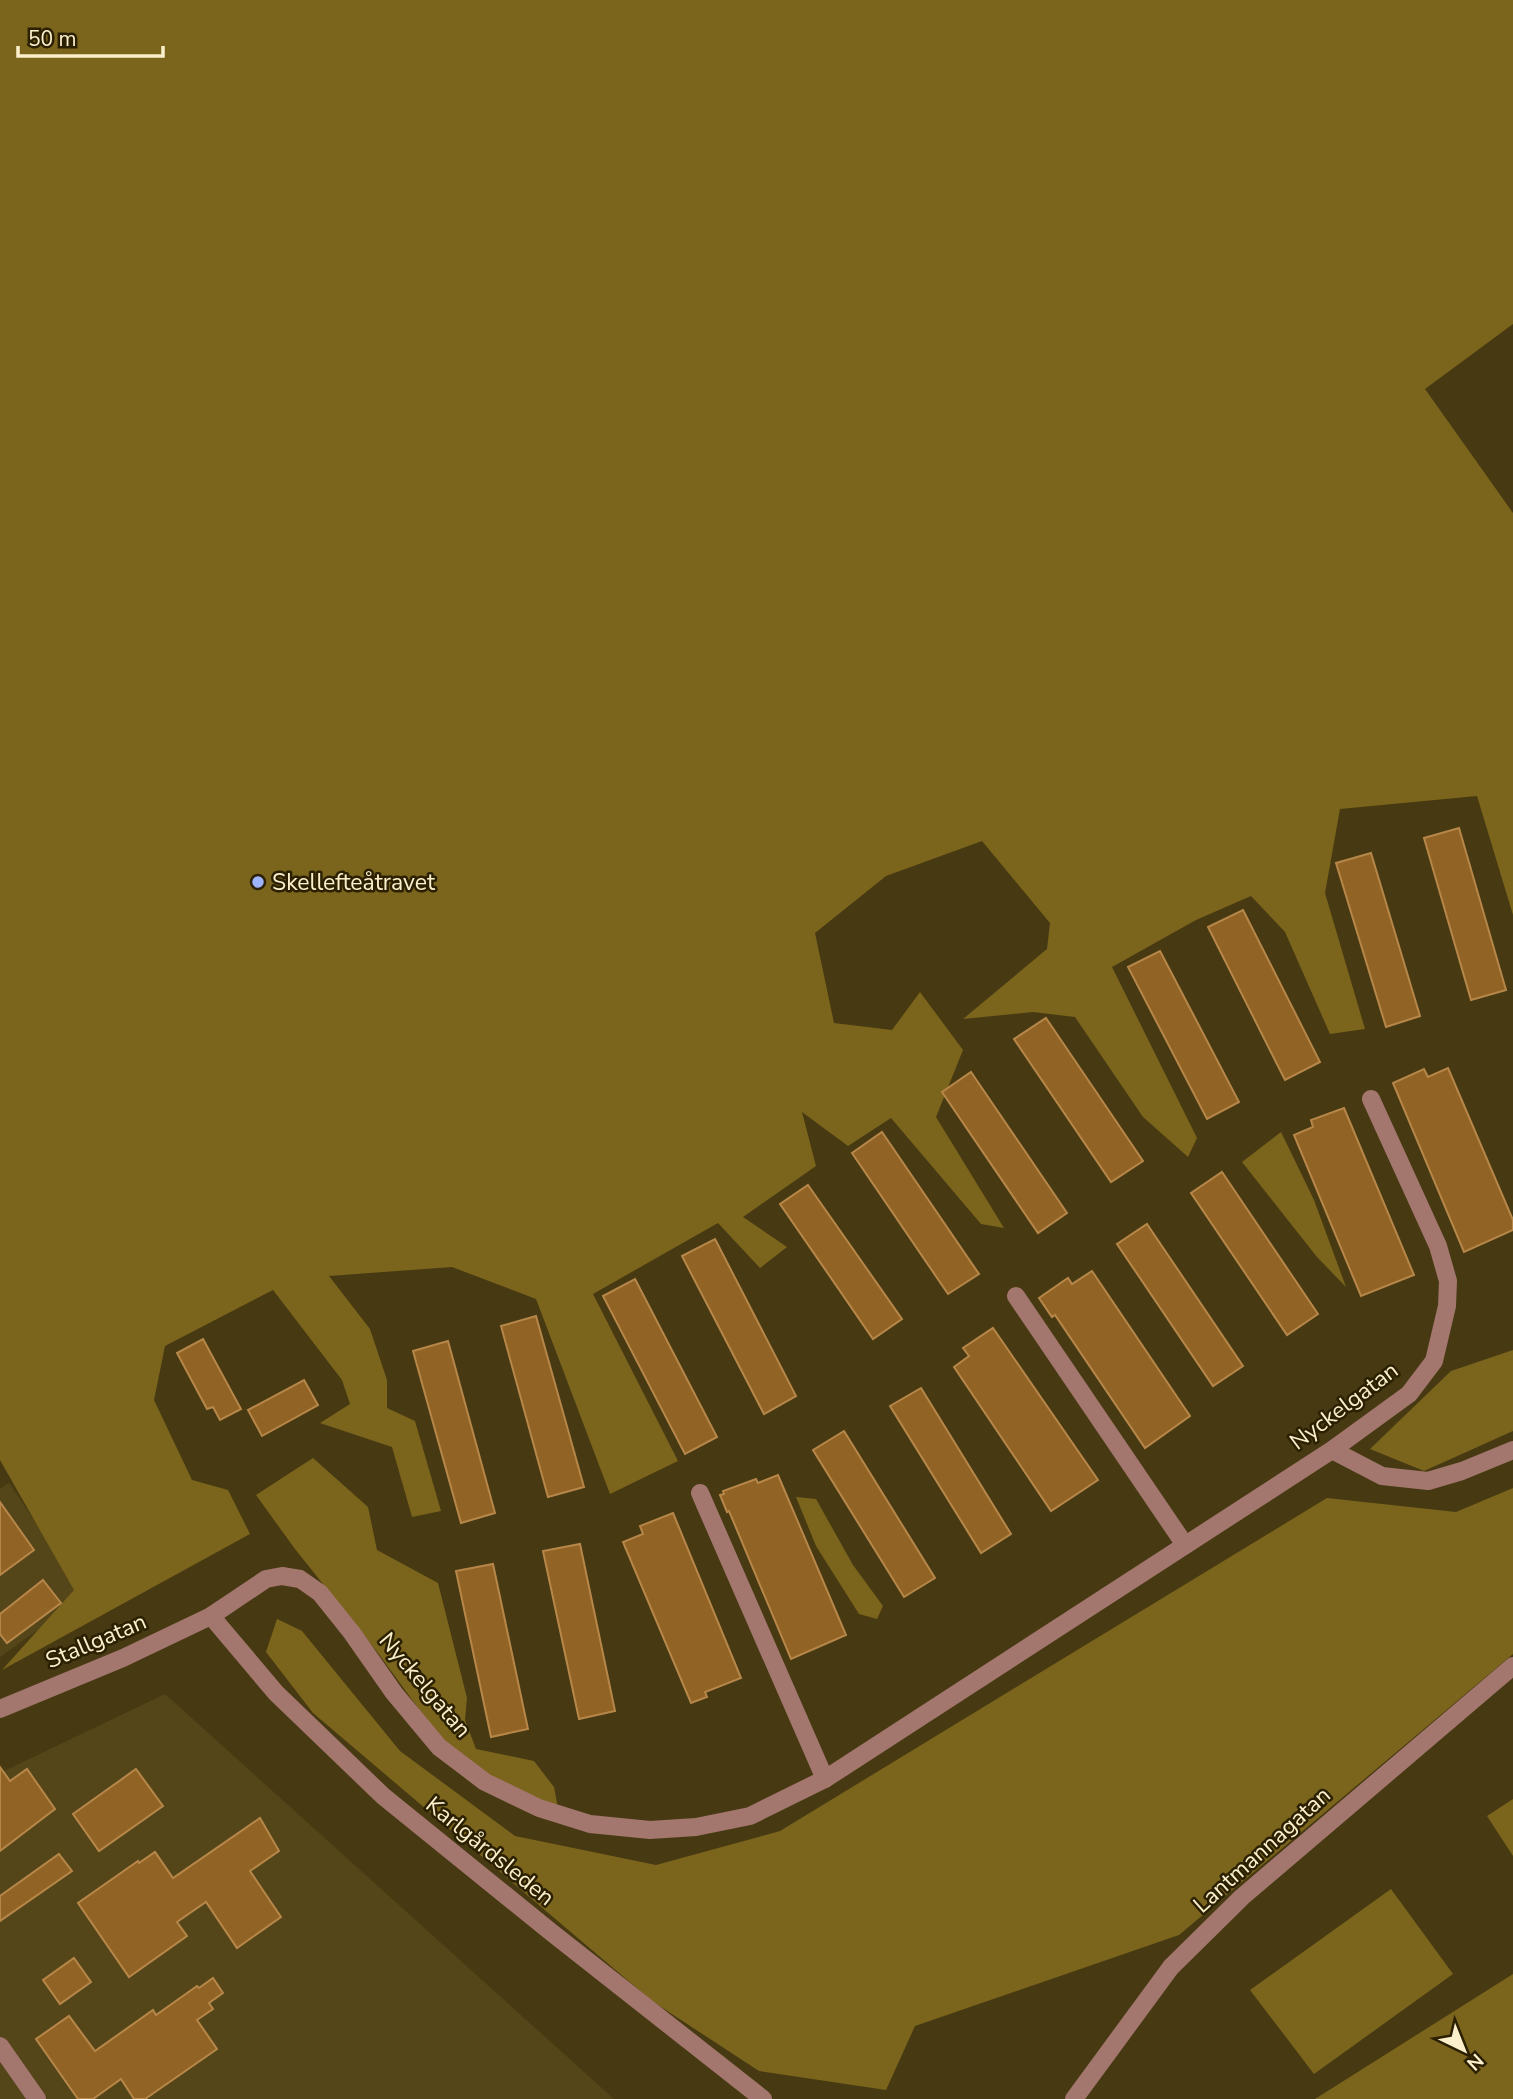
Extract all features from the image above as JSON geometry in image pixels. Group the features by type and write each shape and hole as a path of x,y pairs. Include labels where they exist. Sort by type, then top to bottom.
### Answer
{"street":[{"name":"Nyckelgatan","path":"211,1616 266,1579 282,1576 300,1579 320,1593 394,1693 439,1747 485,1782 539,1808 590,1824 650,1830 696,1828 750,1816 825,1779 1332,1450 1409,1394 1434,1361 1447,1306 1447,1281 1438,1246 1371,1099"},
{"path":"1016,1296 1185,1545"},
{"path":"1332,1450 1382,1476 1428,1481 1462,1471 1513,1450"},
{"path":"700,1493 825,1779"},
{"name":"Stallgatan","path":"0,1709 123,1658 211,1616"},
{"name":"Karlgårdsleden","path":"211,1616 276,1693 383,1796 763,2099"},
{"name":"Lantmannagatan","path":"1074,2099 1171,1967 1233,1906 1513,1666"},
{"path":"0,2046 37,2099"}],"shaded area":[{"path":"0,0 1513,0 1513,324 1425,389 1513,513 1513,915 1477,796 1340,809 1325,893 1365,1029 1330,1034 1285,932 1251,896 1196,920 1112,967 1197,1138 1188,1157 1143,1117 1075,1017 1033,1012 963,1019 1047,949 1050,923 982,841 886,876 815,933 834,1023 892,1030 920,992 963,1050 936,1117 1004,1228 981,1224 891,1118 848,1146 802,1112 816,1166 743,1217 787,1247 760,1268 718,1223 593,1294 678,1461 610,1494 536,1299 452,1267 329,1276 370,1329 387,1380 387,1408 415,1421 441,1511 412,1517 392,1447 320,1423 350,1404 342,1380 273,1290 165,1346 154,1400 192,1480 228,1490 250,1534 2,1670 74,1590 0,1460"},
{"path":"1281,1132 1314,1200 1346,1287 1317,1257 1242,1162"},
{"path":"1513,1350 1513,1431 1424,1471 1370,1449 1451,1371"},
{"path":"313,1458 368,1507 377,1550 438,1583 467,1698 465,1720 476,1749 534,1761 554,1787 558,1808 510,1789 445,1745 256,1495"},
{"path":"9,1483 85,1596 0,1657 0,1489"},
{"path":"1513,1488 1513,1654 1179,1935 915,2026 886,2090 759,2071 652,2001 313,1713 266,1652 277,1619 302,1631 400,1751 515,1836 656,1865 780,1831 1327,1498 1456,1512"},
{"path":"796,1497 816,1499 853,1565 883,1606 877,1619 859,1614 816,1546"},
{"path":"165,1694 614,2099 0,2099 0,1773"},
{"path":"1513,1799 1513,1856 1487,1816"},
{"path":"1391,1889 1453,1974 1314,2074 1250,1990"},
{"path":"1513,1974 1513,2099 1315,2099"}],"building":[{"path":"1459,828 1506,990 1471,1000 1424,838"},
{"path":"1371,853 1420,1016 1386,1027 1336,863"},
{"path":"1243,910 1320,1062 1285,1080 1208,927"},
{"path":"1160,951 1239,1102 1207,1119 1128,967"},
{"path":"1046,1018 1143,1161 1111,1182 1014,1039"},
{"path":"1448,1068 1513,1220 1513,1230 1464,1252 1393,1083 1424,1069 1428,1077"},
{"path":"971,1072 1067,1213 1038,1233 942,1092"},
{"path":"1344,1108 1414,1275 1361,1296 1294,1135 1313,1127 1311,1120"},
{"path":"882,1132 979,1274 948,1294 852,1153"},
{"path":"1222,1172 1318,1314 1287,1335 1191,1193"},
{"path":"808,1185 902,1319 873,1339 780,1204"},
{"path":"1147,1224 1243,1366 1213,1386 1117,1244"},
{"path":"715,1239 796,1396 764,1414 682,1256"},
{"path":"1092,1271 1190,1416 1145,1448 1055,1315 1052,1317 1039,1298 1068,1278 1072,1284"},
{"path":"635,1279 717,1437 685,1454 603,1296"},
{"path":"536,1316 584,1487 548,1497 501,1326"},
{"path":"993,1328 1098,1480 1051,1511 954,1367 969,1356 963,1348"},
{"path":"203,1339 241,1409 220,1420 213,1407 207,1409 177,1353"},
{"path":"448,1341 495,1513 461,1523 413,1351"},
{"path":"304,1380 318,1405 262,1436 248,1410"},
{"path":"921,1388 1011,1534 981,1553 890,1406"},
{"path":"844,1431 935,1578 904,1597 813,1450"},
{"path":"778,1475 846,1635 791,1659 720,1495 724,1494 723,1491 756,1479 758,1483"},
{"path":"0,1502 34,1550 0,1575"},
{"path":"673,1513 741,1678 705,1692 707,1697 691,1703 623,1542 643,1534 640,1526"},
{"path":"580,1544 615,1711 579,1719 543,1551"},
{"path":"493,1564 528,1729 491,1737 456,1571"},
{"path":"43,1580 61,1603 7,1643 0,1634 0,1614"},
{"path":"0,1767 10,1781 27,1769 55,1809 0,1851"},
{"path":"136,1769 163,1806 99,1851 73,1814"},
{"path":"260,1818 279,1851 250,1871 281,1917 237,1948 206,1902 177,1922 187,1936 129,1977 78,1903 155,1852 173,1878"},
{"path":"59,1854 72,1871 0,1921 0,1896"},
{"path":"74,1958 91,1982 60,2004 43,1980"},
{"path":"213,1978 223,1993 209,2003 213,2009 197,2020 217,2049 145,2099 134,2099 121,2079 93,2099 78,2099 36,2039 69,2016 95,2051 153,2010 156,2015"}],"place":[{"name":"Skellefteåtravet","path":"258,882"}]}
